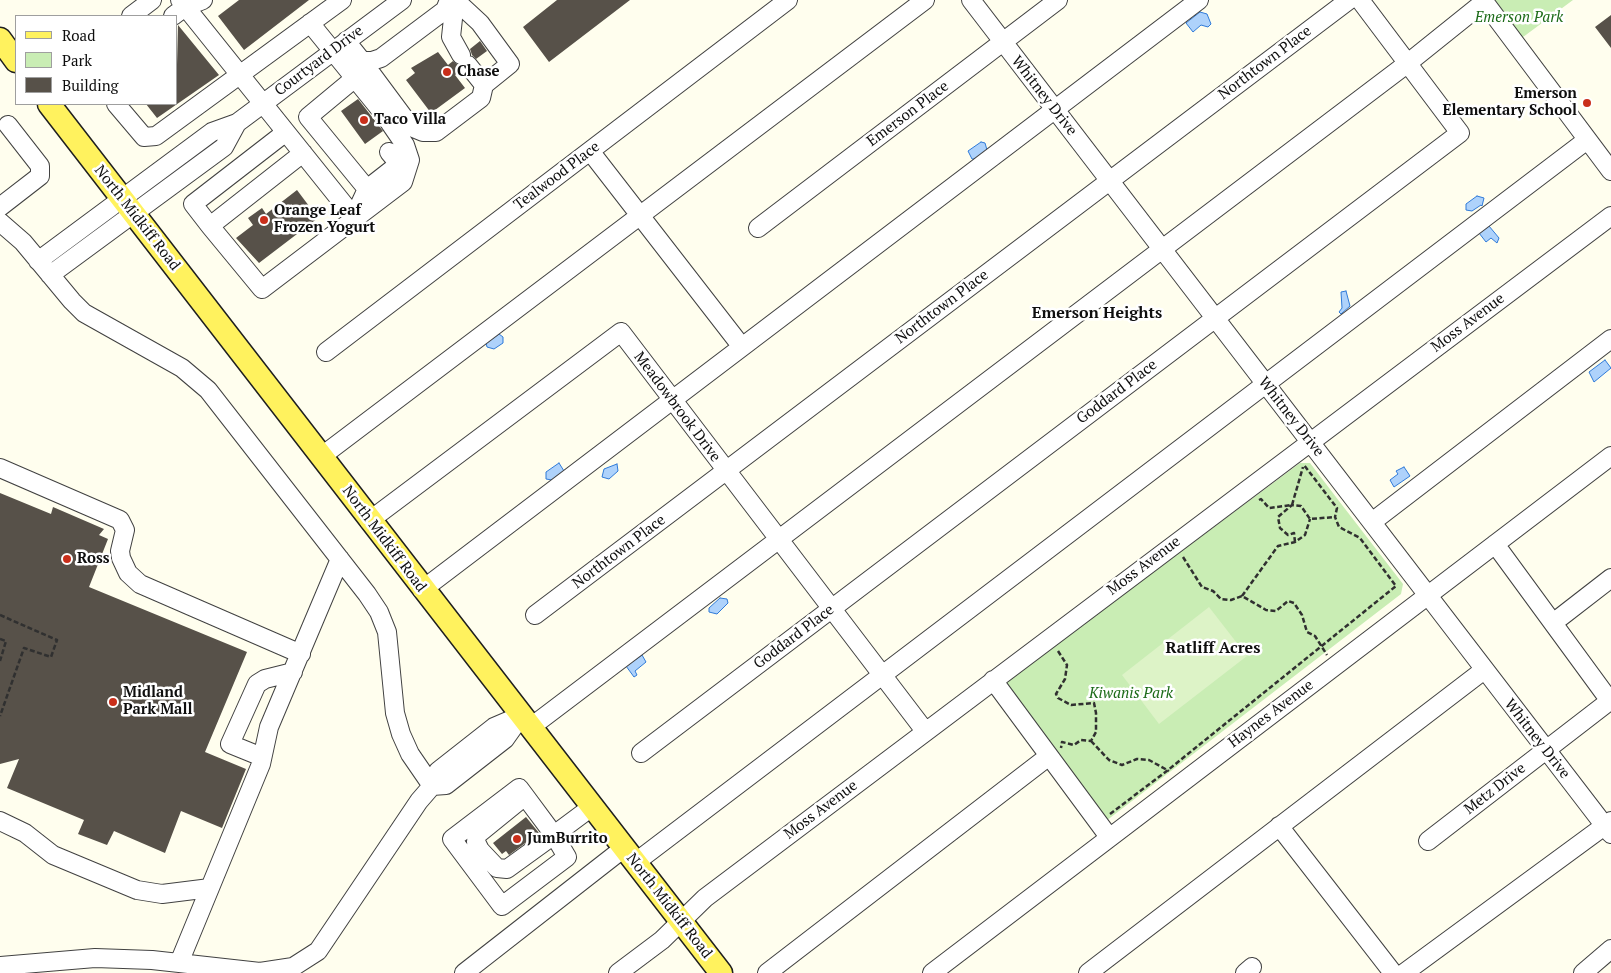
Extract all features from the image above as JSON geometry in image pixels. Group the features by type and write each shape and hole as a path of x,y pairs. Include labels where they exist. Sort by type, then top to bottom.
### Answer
{"main road":[{"path":"0,39 15,60"},
{"name":"North Midkiff Road","path":"50,105 322,456 422,590 681,920 720,973"}],"street":[{"path":"132,15 152,0"},
{"path":"203,0 179,8 241,74 354,217"},
{"path":"117,105 144,137 156,136 342,0"},
{"name":"Courtyard Drive","path":"128,206 212,132 237,123 402,0"},
{"path":"362,61 372,61 381,58 445,10 449,0"},
{"path":"310,23 362,61 411,127 424,132 436,132 481,98 484,85 510,64 480,23 455,0"},
{"path":"455,0 450,38 484,85"},
{"name":"Tealwood Place","path":"326,352 788,0"},
{"path":"322,456 925,0"},
{"name":"Whitney Drive","path":"971,0 1484,670 1609,827"},
{"name":"Emerson Place","path":"758,228 1058,0"},
{"path":"422,590 1199,0"},
{"name":"Northtown Place","path":"535,615 1349,0"},
{"name":"Goddard Place","path":"641,753 1460,133 1360,0"},
{"path":"0,966 95,958 179,963 260,972 284,970 302,963 318,951 419,801 432,786 446,785 526,721 778,539 1408,63 1484,1 1611,171"},
{"path":"286,132 193,204 262,289 354,217 378,202 403,182 410,160 405,145 381,110 355,78 339,46"},
{"path":"355,78 308,117 367,189"},
{"path":"0,207 40,176 40,166 8,125"},
{"path":"464,973 882,676 1587,140"},
{"path":"590,151 742,347"},
{"path":"354,217 367,189 399,164 389,152"},
{"path":"210,226 303,154"},
{"path":"38,261 128,206"},
{"path":"50,275 128,206"},
{"name":"Moss Avenue","path":"618,973 662,940 705,898 993,680 1052,646 1178,551 1310,442 1611,216"},
{"path":"0,222 23,242 84,313 182,368 200,381 367,594 383,622 389,643 397,724 404,744 432,786"},
{"name":"Meadowbrook Drive","path":"369,521 621,332 925,731"},
{"path":"1372,522 1611,339"},
{"name":"Haynes Avenue","path":"932,973 1611,456"},
{"path":"0,468 120,520 126,530 120,551 121,558 128,573 140,584 301,654"},
{"path":"1495,544 1610,701"},
{"path":"179,963 262,757 269,727 294,672 340,559"},
{"path":"1553,623 1611,578"},
{"path":"1088,973 1484,670"},
{"path":"262,757 230,744 257,684 265,679 294,672"},
{"path":"993,680 1052,750 1109,837"},
{"name":"Metz Drive","path":"1428,841 1610,701"},
{"path":"768,973 1052,750"},
{"path":"519,788 554,835 567,857 502,906 452,839 519,788"},
{"path":"526,796 477,835 476,842 480,850 497,868 507,869 592,806"},
{"path":"0,821 26,833 53,855 137,890 162,894 210,888"},
{"path":"1279,826 1393,973"},
{"path":"1404,973 1609,827"},
{"path":"1583,973 1611,949"}],"path":[{"path":"1297,471 1304,465"},
{"path":"1295,542 1294,533 1288,535 1280,528 1278,517 1292,505 1304,465"},
{"path":"1104,808 1110,815 1396,586 1360,538 1339,527 1335,516 1337,508 1304,465"},
{"path":"1253,505 1268,493"},
{"path":"1261,499 1269,508 1292,505 1301,506 1310,519"},
{"path":"1310,519 1335,516"},
{"path":"1178,551 1202,586 1213,591 1221,599 1231,600 1242,596 1278,546 1295,542 1305,535 1310,519"},
{"path":"1178,551 1190,552"},
{"path":"1242,596 1266,610 1276,611 1288,601 1294,603 1302,615 1307,632 1315,636 1320,648 1335,665"},
{"path":"0,614 57,640 51,657 24,648 0,716"},
{"path":"0,638 6,641 0,661"},
{"path":"1052,646 1066,646"},
{"path":"1051,658 1052,646"},
{"path":"1052,646 1067,666 1066,679 1056,694 1058,698 1071,705 1094,704 1096,732 1091,741"},
{"path":"1052,750 1060,752 1062,742 1074,745 1081,740 1091,741 1109,760 1122,765 1137,759 1149,760 1168,770 1179,784"}],"green space":[{"name":"Emerson Park","path":"1483,0 1573,0 1515,43"},
{"name":"Kiwanis Park","path":"1300,463 1310,463 1403,584 1401,594 1106,821 1002,685"},
{"path":"1209,607 1247,656 1159,724 1122,675"}],"water":[{"path":"1200,12 1207,14 1211,24 1208,27 1201,25 1193,32 1186,23"},
{"path":"981,142 985,143 987,150 977,159 972,159 968,151"},
{"path":"1477,196 1484,198 1482,206 1472,211 1466,210 1466,204"},
{"path":"1489,226 1499,238 1497,243 1491,238 1486,242 1479,233"},
{"path":"1346,291 1350,306 1341,314 1339,312 1342,308 1341,292"},
{"path":"499,334 503,337 503,343 494,349 487,347 486,343"},
{"path":"1605,360 1611,368 1594,382 1589,372"},
{"path":"559,463 564,471 552,480 546,479 546,472"},
{"path":"617,464 618,471 609,479 602,477 604,469"},
{"path":"1404,467 1410,476 1394,487 1390,480 1398,474 1396,471"},
{"path":"720,598 727,599 728,603 717,614 709,612 709,608"},
{"path":"642,655 646,662 635,671 637,675 634,677 626,666"}],"building":[{"path":"239,0 309,0 244,50 218,16"},
{"path":"557,0 630,0 549,62 523,27"},
{"path":"1611,15 1611,48 1595,27"},
{"path":"178,25 219,75 178,103"},
{"path":"480,41 487,51 476,59 470,49"},
{"path":"438,52 448,65 453,61 458,65 460,71 455,75 465,88 431,113 406,80 415,73 411,68"},
{"path":"358,99 383,131 365,144 341,111"},
{"path":"147,105 176,105 157,118"},
{"path":"297,190 318,218 259,263 236,238 253,225 248,218 262,208 266,214"},
{"name":"Midland Park Mall","path":"0,493 51,514 53,507 104,529 99,535 108,539 89,587 247,652 205,752 246,769 222,828 181,811 165,853 114,831 107,845 78,834 84,820 7,788 19,759 0,764"},
{"name":"JumBurrito","path":"526,817 539,833 509,855 506,851 502,854 493,843"}],"place":[{"name":"Chase","path":"447,72"},
{"name":"Emerson Elementary School","path":"1587,103"},
{"name":"Taco Villa","path":"364,120"},
{"name":"Orange Leaf Frozen Yogurt","path":"264,220"},
{"name":"Ross","path":"67,559"},
{"name":"Midland Park Mall","path":"113,702"},
{"name":"JumBurrito","path":"517,839"}],"district":[{"name":"Emerson Heights","path":"1097,313"},
{"name":"Ratliff Acres","path":"1213,648"}]}
